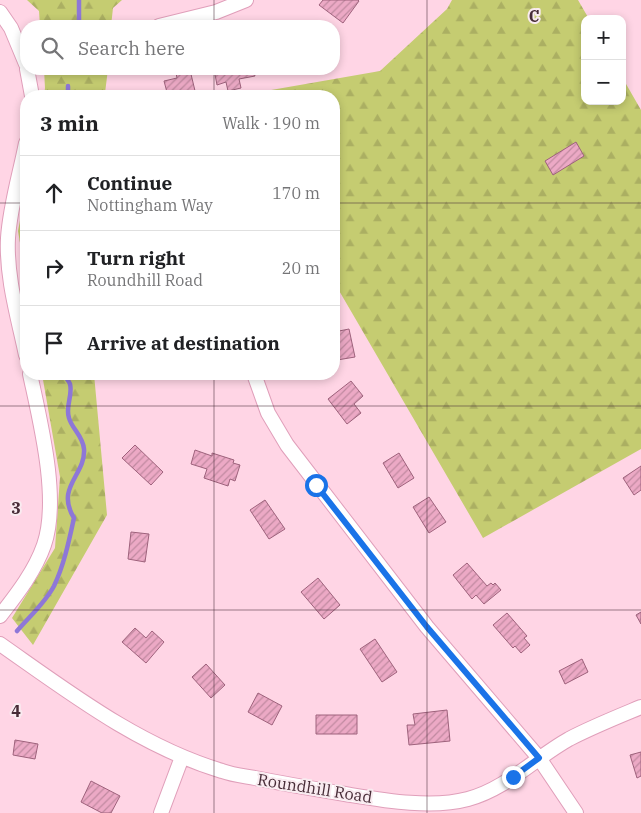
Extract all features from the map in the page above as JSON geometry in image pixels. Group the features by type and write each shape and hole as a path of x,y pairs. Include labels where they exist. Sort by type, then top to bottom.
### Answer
{"street":[{"path":"183,20 216,12 246,0"},
{"path":"0,12 11,28 20,48"},
{"path":"28,75 31,90"},
{"path":"20,172 8,237 11,281 20,325"},
{"path":"0,616 31,572 44,544 49,518 49,485 44,440 31,380"},
{"path":"256,380 268,413 304,469 427,627 539,758 576,813"},
{"name":"Roundhill Road","path":"0,644 68,693 146,740 182,757 223,772 272,782 355,796 409,802 444,803 469,799 513,777 570,739 641,707"},
{"path":"161,813 182,757"}],"green space":[{"path":"27,0 122,0 113,8 112,20 40,20 39,11"},
{"path":"452,0 578,0 587,15 581,15 581,105 626,105 626,84 641,110 641,449 483,538 340,292 340,90 271,90 380,71 447,9"},
{"path":"44,75 107,75 105,90 45,90"},
{"path":"20,220 20,243 18,231"},
{"path":"43,380 95,380 107,515 33,645 12,618 55,548 60,477"}],"building":[{"path":"323,0 359,1 343,23 319,5"},
{"path":"176,75 191,75 195,90 166,90 164,81 177,78"},
{"path":"215,75 255,76 239,79 241,88 228,90 226,82 217,85"},
{"path":"576,142 584,156 553,175 545,161"},
{"path":"349,329 355,357 340,360 340,331"},
{"path":"351,381 363,396 354,404 361,413 347,424 328,399"},
{"path":"135,445 163,472 151,485 122,458"},
{"path":"195,450 212,456 212,453 234,460 233,463 240,465 235,481 230,479 228,486 204,478 207,469 191,464"},
{"path":"399,453 414,478 398,488 383,463"},
{"path":"641,466 641,490 634,495 623,478"},
{"path":"429,497 446,522 429,533 413,507"},
{"path":"265,500 285,529 269,539 250,510"},
{"path":"131,532 149,534 145,562 128,559"},
{"path":"467,563 487,586 495,583 501,590 484,604 476,595 472,599 453,575"},
{"path":"318,578 340,605 324,619 301,592"},
{"path":"641,612 641,624 636,615"},
{"path":"507,613 527,636 524,638 530,645 521,653 515,646 513,648 493,625"},
{"path":"135,628 146,638 152,631 164,642 146,663 122,642"},
{"path":"375,639 397,672 382,682 360,649"},
{"path":"582,659 588,672 565,684 559,671"},
{"path":"206,664 225,685 211,698 192,677"},
{"path":"258,693 282,706 272,725 248,712"},
{"path":"447,710 450,741 409,745 407,725 415,725 413,714"},
{"path":"316,715 357,715 357,734 316,734"},
{"path":"15,740 38,744 35,759 13,755"},
{"path":"641,752 641,776 637,778 630,755"},
{"path":"91,781 120,796 111,813 102,813 81,802"}],"waterway":[{"path":"79,0 79,20"},
{"path":"17,631 42,604 54,586 58,578 74,518 69,507 69,489 81,466 84,449 82,440 72,426 68,414 71,388 67,380"}],"route":[{"path":"316,485 427,627 539,758 513,777"}]}
